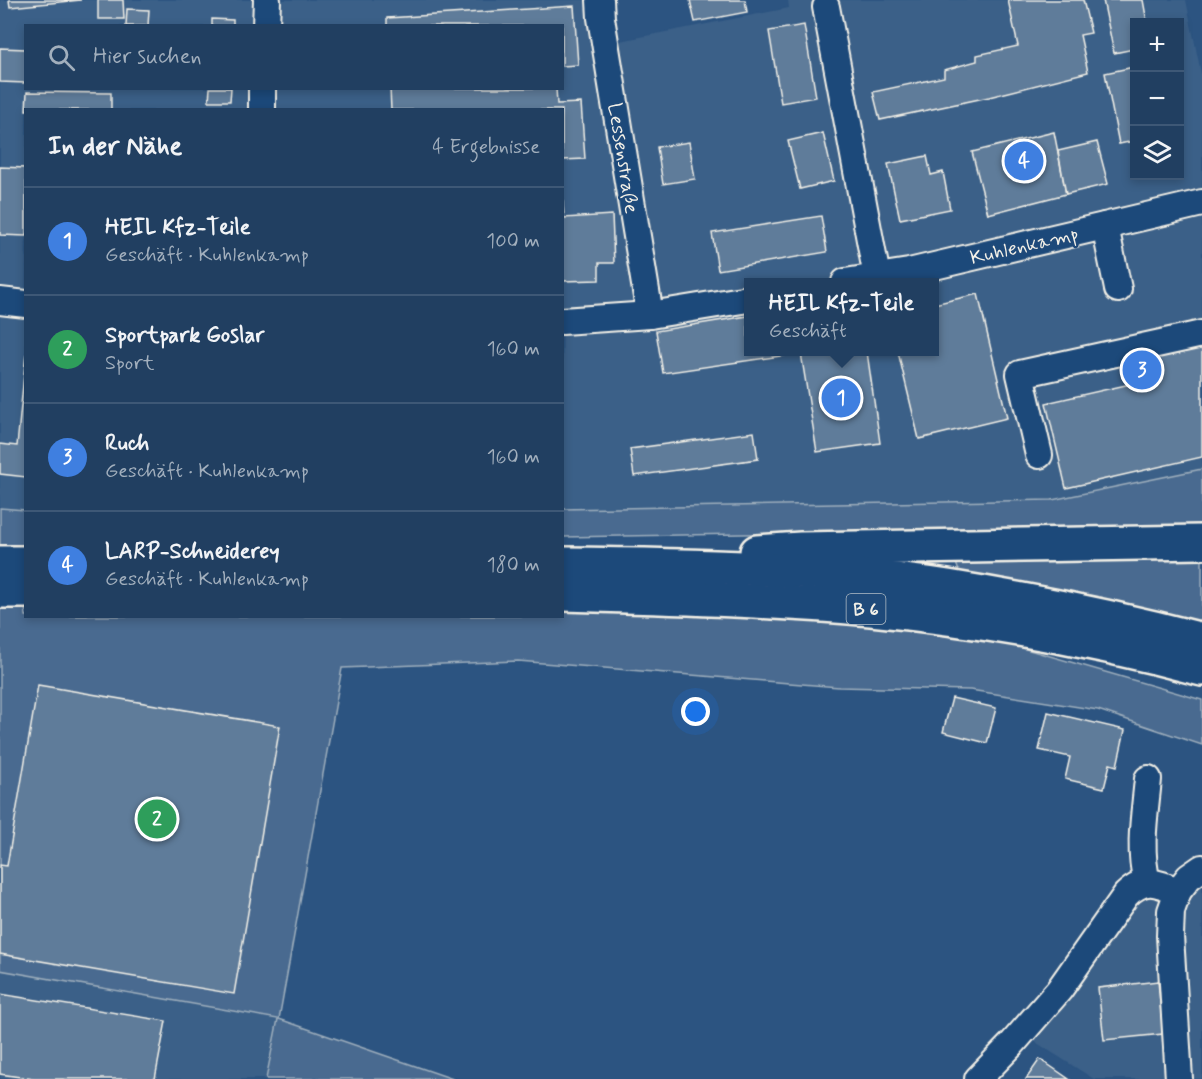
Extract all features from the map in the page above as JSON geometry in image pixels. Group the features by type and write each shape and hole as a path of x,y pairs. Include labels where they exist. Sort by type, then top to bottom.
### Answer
{"highway":[{"path":"631,564 801,549 1202,542"},
{"path":"0,563 24,563"},
{"name":"B 6","path":"564,564 631,564 804,572 947,587 1075,609 1202,640"},
{"path":"0,591 24,591"},
{"name":"B 6","path":"564,594 702,598 871,609 1011,627 1166,659 1202,669"}],"street":[{"path":"266,24 267,0"},
{"name":"Lessenstraße","path":"600,0 601,18 650,315"},
{"path":"826,7 877,277"},
{"path":"262,90 262,108"},
{"name":"Kuhlenkamp","path":"871,278 909,272 1202,203"},
{"path":"1105,226 1118,289"},
{"path":"564,321 650,315 744,300"},
{"path":"0,301 24,304"},
{"path":"1040,455 1020,374 1202,334"},
{"path":"1147,882 1142,863 1142,841 1149,779"},
{"path":"1179,1079 1170,936 1171,911 1178,891 1189,877 1202,868"},
{"path":"978,1079 1059,990 1126,895 1135,886 1147,882 1161,884 1178,891"}],"shaded area":[{"path":"0,0 614,0 620,41 789,8 788,0 1186,0 1202,78 1202,469 1052,500 564,509 564,108 24,108 24,510 0,508"},
{"path":"1202,469 1202,526 564,537 564,509 1052,500"},
{"path":"0,508 24,510 24,549 0,548"},
{"path":"1202,556 1202,630 961,577 955,560"},
{"path":"0,608 24,608 24,618 564,618 564,609 775,614 887,625 1012,645 1202,700 1202,745 1098,710 970,690 839,687 518,661 342,668 279,1019 453,1079 266,1079 278,1019 0,970"},
{"path":"1202,887 1202,1079 1094,1079 1029,1038 1128,912 1146,898"},
{"path":"0,970 278,1019 266,1079 0,1079"}],"building":[{"path":"9,0 81,0 10,7"},
{"path":"98,0 123,0 124,19 98,19"},
{"path":"690,0 745,0 747,12 695,22"},
{"path":"1008,0 1083,0 1091,33 1080,35 1088,72 989,97 880,120 873,92 944,77 944,70 977,61 977,55 1018,46"},
{"path":"1103,0 1143,0 1146,18 1130,18 1130,50 1114,53"},
{"path":"574,6 578,65 564,66 564,24 387,24 387,18"},
{"path":"127,9 149,10 148,24 126,24"},
{"path":"212,19 233,20 233,24 212,24"},
{"path":"804,25 816,97 781,103 769,31"},
{"path":"0,48 24,49 24,83 0,82"},
{"path":"1130,68 1130,142 1119,144 1105,73"},
{"path":"210,90 231,90 230,101 209,101"},
{"path":"390,90 556,90 557,104 581,103 585,159 564,160 564,108 391,108"},
{"path":"27,92 111,93 111,108 26,108"},
{"path":"1054,132 1066,194 988,214 972,152"},
{"path":"823,133 834,181 800,189 788,141"},
{"path":"689,142 695,179 663,184 657,147"},
{"path":"1097,142 1108,184 1066,194 1058,151"},
{"path":"927,156 931,175 943,172 950,209 900,219 888,164"},
{"path":"0,167 24,168 24,236 0,235"},
{"path":"612,215 614,263 599,263 599,280 564,281 564,218"},
{"path":"821,216 827,252 718,270 712,233"},
{"path":"978,294 1007,418 919,439 899,356 939,356 939,303"},
{"path":"744,317 744,356 780,356 663,373 656,331"},
{"path":"1202,345 1202,457 1066,488 1046,403 1135,383 1130,362"},
{"path":"801,356 868,356 880,443 817,452"},
{"path":"24,374 24,477 0,474 0,444 17,446"},
{"path":"754,432 758,459 634,476 630,449"},
{"path":"38,685 280,726 234,994 0,954 0,865 7,866"},
{"path":"952,698 996,708 987,743 943,732"},
{"path":"1048,712 1125,730 1117,766 1110,764 1104,788 1065,779 1070,757 1039,750"},
{"path":"1158,981 1163,1034 1104,1040 1098,988"},
{"path":"0,994 166,1021 155,1079 34,1079 0,1074"},
{"path":"1040,1059 1069,1079 1026,1079"}],"place":[{"name":"LARP-Schneiderey","path":"1024,161"},
{"name":"Ruch","path":"1142,370"},
{"name":"HEIL Kfz-Teile","path":"841,398"},
{"name":"Sportpark Goslar","path":"157,819"}]}
